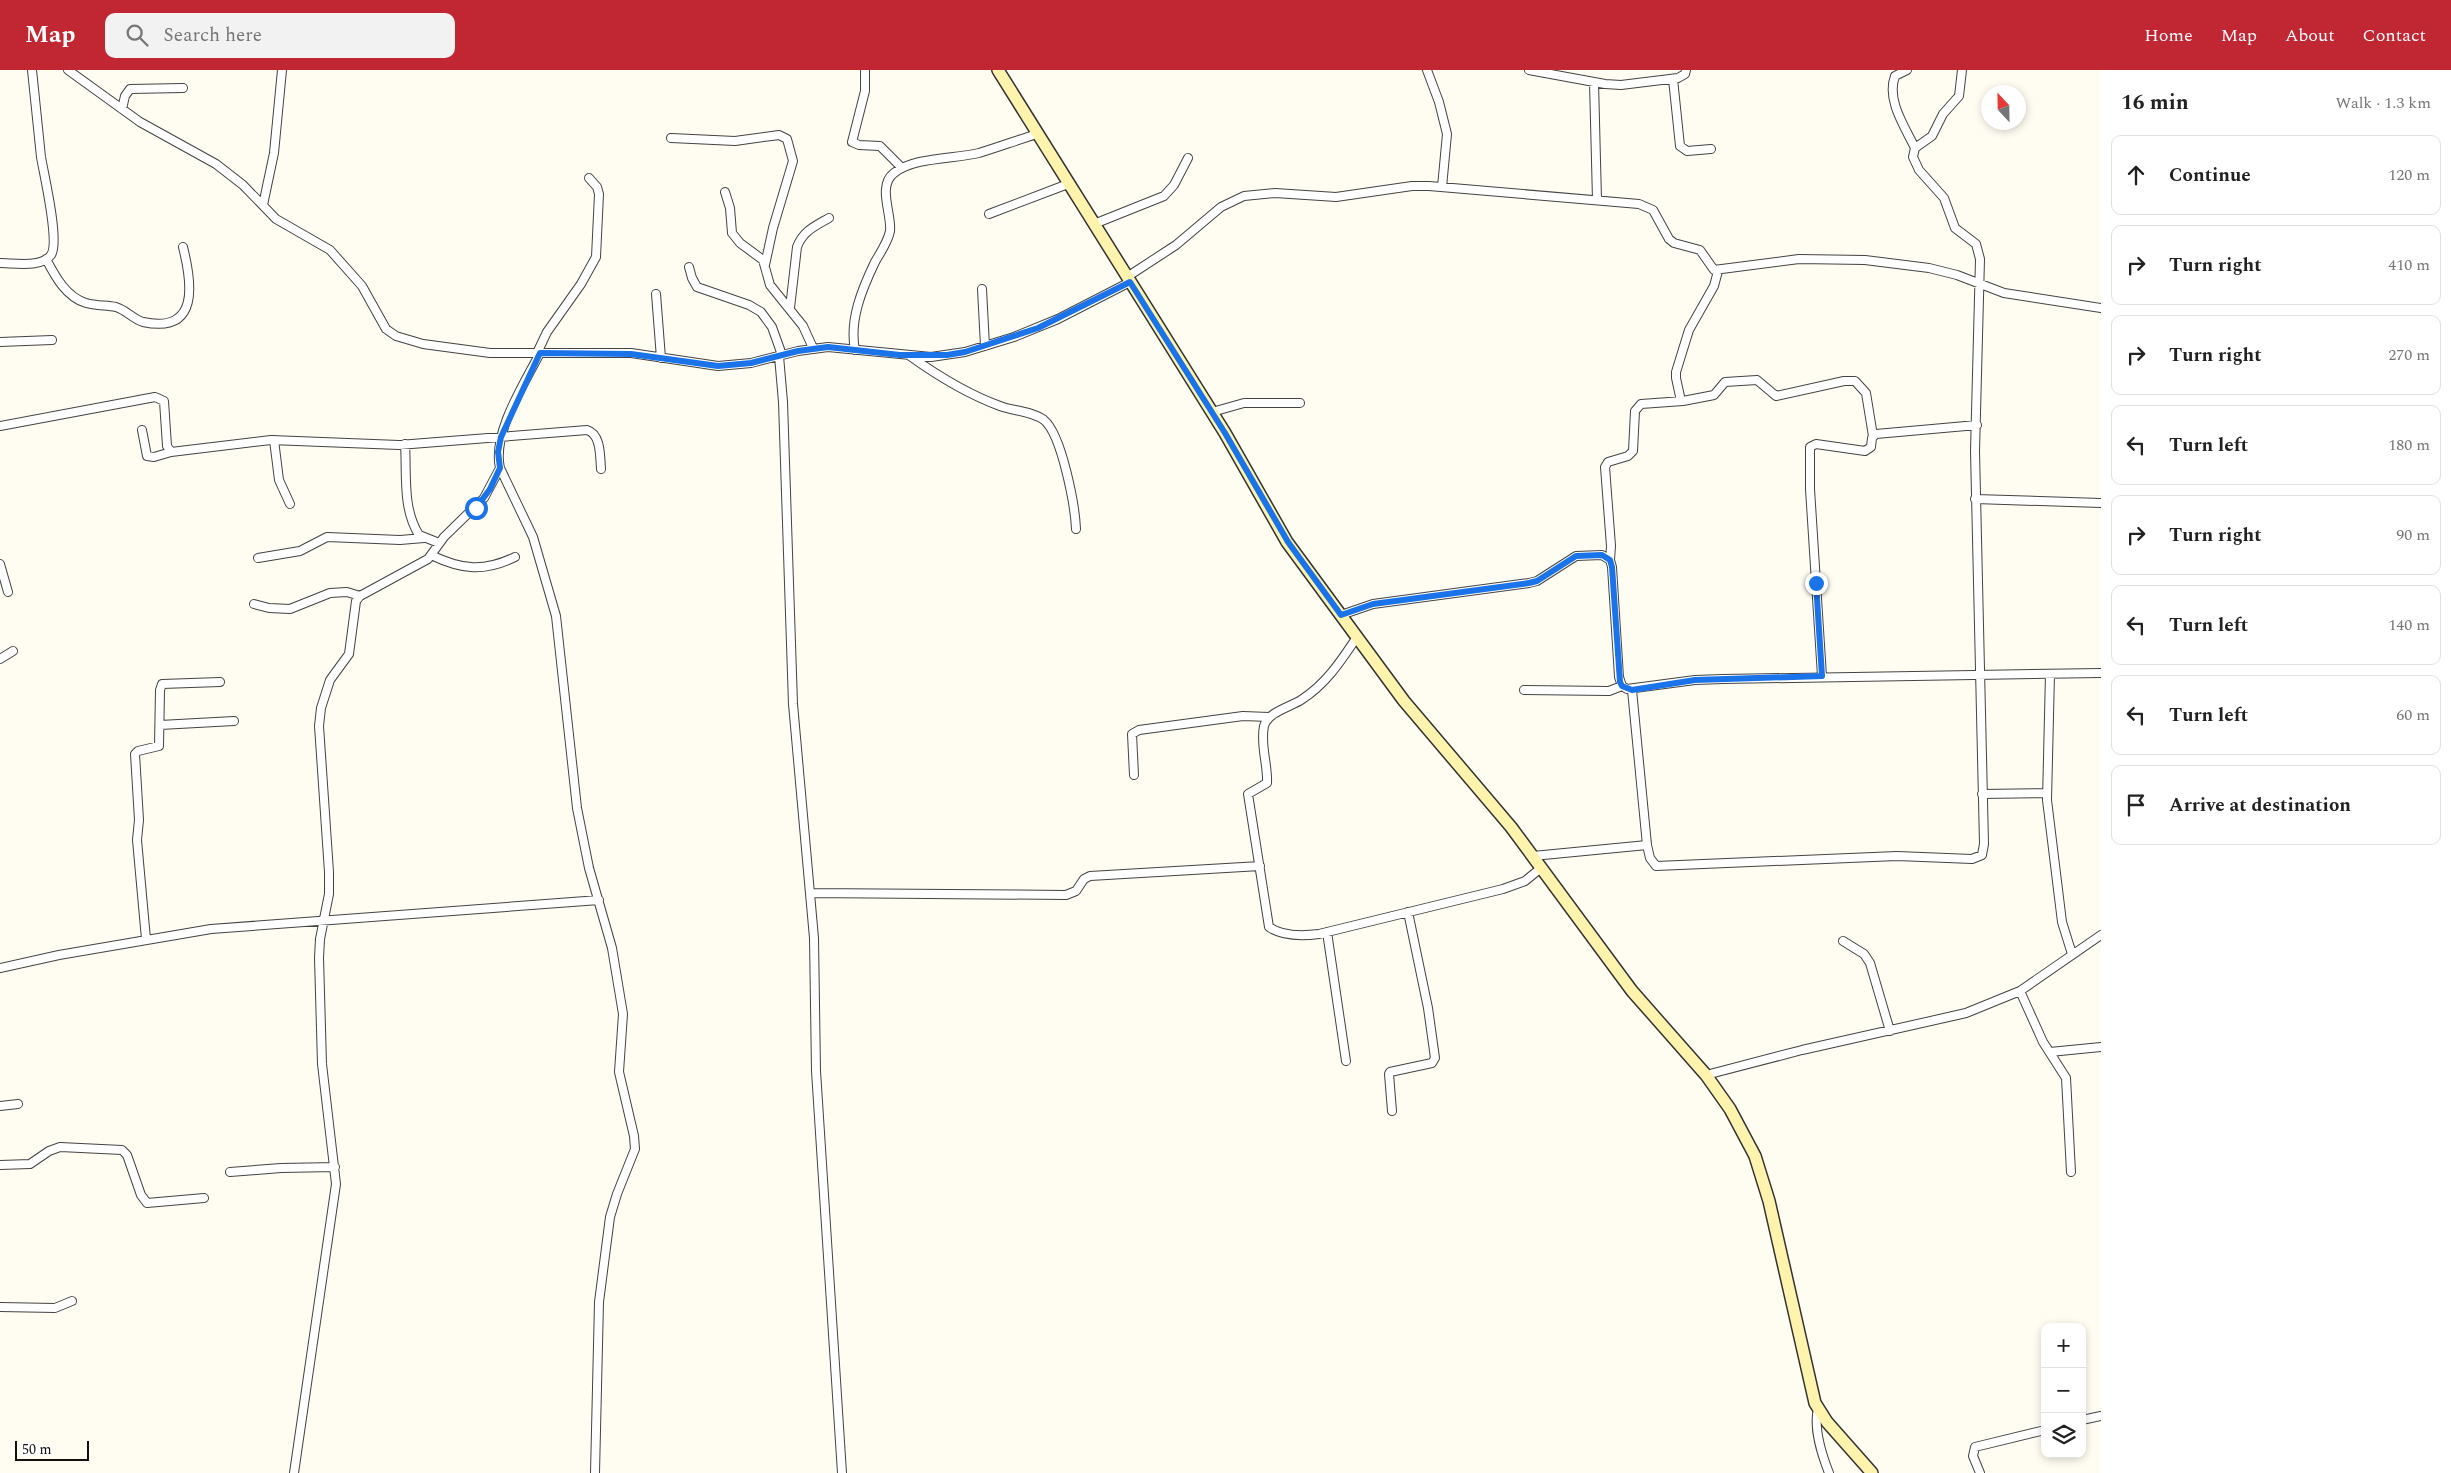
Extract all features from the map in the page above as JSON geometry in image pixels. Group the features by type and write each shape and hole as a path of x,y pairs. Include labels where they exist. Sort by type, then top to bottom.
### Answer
{"street":[{"path":"0,263 31,263 46,259 53,252 54,243 32,70"},
{"path":"68,70 122,109 189,150 216,164 232,176 286,227 330,250 343,262 362,286 381,321 396,336 423,344 460,350 490,353 597,352 718,366 751,363 813,348 856,350 910,356 947,355 1014,337 1058,319 1128,280 1176,245 1221,206 1244,196 1275,193 1336,197 1412,186 1639,204 1648,207 1658,216 1669,239 1674,243 1700,250 1711,268 1718,271 1799,259 1865,260 1930,268 2015,296 2101,308"},
{"path":"263,205 274,153 282,70"},
{"path":"865,70 865,91 852,142 859,145 880,146 902,168"},
{"path":"998,70 1212,412 1288,542 1404,701 1511,827 1632,991 1706,1075 1744,1131 1755,1156 1778,1235 1816,1406 1817,1428 1829,1473"},
{"path":"1427,70 1439,102 1447,134 1442,187"},
{"path":"1529,70 1621,85 1673,79 1682,76 1686,70"},
{"path":"1632,690 1647,845 1652,862 1660,867 1897,856 1972,859 1979,857 1983,850 1976,500 1980,259 1976,244 1956,228 1944,198 1918,170 1913,157 1915,148 1900,116 1894,93 1895,76 1908,70"},
{"path":"1915,148 1932,136 1940,119 1959,96 1962,70"},
{"path":"1673,79 1680,146 1687,151 1711,149"},
{"path":"1594,82 1597,200"},
{"path":"122,109 125,96 130,89 183,88"},
{"path":"856,350 853,337 854,318 870,273 890,232 886,184 894,173 911,164 979,152 1037,134"},
{"path":"671,138 735,141 779,135 786,139 793,161 773,228 765,265"},
{"path":"1094,224 1164,196 1174,185 1188,158"},
{"path":"589,178 597,187 599,194 596,257 591,269 547,332 501,437 498,452 500,468 533,537 556,616 577,808 589,868 612,948 624,1025 618,1059 619,1072 635,1142 633,1154 610,1217 599,1302 595,1473"},
{"path":"988,214 1068,184"},
{"path":"725,192 730,208 732,233 735,238 758,256 765,265 770,285 803,326 813,348"},
{"path":"790,308 797,247 800,238 811,228 829,218"},
{"path":"46,259 61,283 76,298 85,302 116,307 134,319 152,323 176,319 184,311 190,298 190,274 183,247"},
{"path":"689,267 697,287 749,305 761,312 772,327 780,355 793,704 816,972 817,1096 842,1473"},
{"path":"1681,401 1676,372 1689,330 1714,286 1718,271"},
{"path":"982,289 985,346"},
{"path":"656,294 661,358"},
{"path":"0,342 52,340"},
{"path":"910,356 943,380 1000,406 1039,417 1045,421 1055,439 1070,483 1076,529"},
{"path":"1622,686 1618,677 1606,464 1628,456 1633,451 1635,411 1638,406 1644,403 1681,401 1714,395 1725,382 1742,380 1757,380 1776,396 1844,381 1855,381 1866,393 1873,436 1871,447 1865,451 1816,444 1810,446 1810,489 1822,676"},
{"path":"0,426 155,397 164,401 167,446 171,452"},
{"path":"1212,412 1244,403 1300,404"},
{"path":"1873,436 1977,425"},
{"path":"142,430 147,456 154,457 171,452 274,440 406,444 590,431 597,438 601,469"},
{"path":"274,440 279,480 290,504"},
{"path":"406,444 408,505 414,528 424,538"},
{"path":"294,1473 320,1285 334,1202 335,1167 322,1064 319,958 328,894 329,872 319,718 330,680 349,654 354,607 360,596 422,562 431,555 439,543 484,498 500,468"},
{"path":"1976,500 2101,503"},
{"path":"258,558 300,552 327,537 400,540 424,538 439,543"},
{"path":"431,555 452,563 484,568 493,567 515,557"},
{"path":"1341,615 1373,604 1537,581 1576,556 1602,555 1610,560"},
{"path":"0,564 8,592"},
{"path":"254,604 269,608 290,609 330,593 348,592 360,596"},
{"path":"1357,637 1324,682 1300,700 1270,717 1264,725 1263,738 1267,783 1248,794 1269,927 1279,932 1297,935 1327,932 1510,887 1525,881 1541,868"},
{"path":"0,659 14,651"},
{"path":"1524,690 1609,691 1622,686 1632,690 1695,680 1822,676 2101,673"},
{"path":"2050,674 2046,793 2062,922 2072,954"},
{"path":"146,939 136,840 140,820 135,754 140,750 157,748 160,742 160,690 162,684 220,682"},
{"path":"1134,774 1132,734 1139,730 1243,716 1270,717"},
{"path":"160,726 234,721"},
{"path":"1982,794 2046,793"},
{"path":"1533,856 1647,845"},
{"path":"810,893 1066,895 1076,891 1084,879 1090,876 1260,866"},
{"path":"0,968 146,939 211,929 599,900"},
{"path":"1392,1111 1389,1074 1394,1071 1432,1062 1435,1054 1408,912"},
{"path":"1327,932 1346,1061"},
{"path":"1706,1075 1802,1050 1966,1013 2020,991 2101,935"},
{"path":"1843,940 1864,954 1870,963 1890,1031"},
{"path":"2020,991 2034,1024 2050,1052 2062,1068 2068,1084 2071,1172"},
{"path":"2050,1052 2101,1047"},
{"path":"0,1106 18,1104"},
{"path":"0,1165 30,1164 49,1151 60,1147 117,1149 127,1155 141,1195 147,1203 204,1198"},
{"path":"230,1172 281,1168 335,1167"},
{"path":"0,1307 55,1308 72,1302"},
{"path":"1816,1406 1872,1473"},
{"path":"2086,1419 2101,1416"},
{"path":"1980,1473 1973,1456 1975,1448 2041,1431"}],"route":[{"path":"476,508 490,489 500,468 498,452 501,437 540,353 597,352 631,354 718,366 751,363 798,351 828,347 931,357 965,352 1038,328 1130,282 1225,433 1288,542 1341,615 1373,604 1453,595 1529,583 1544,577 1570,558 1602,555 1610,560 1612,567 1618,677 1622,686 1632,690 1695,680 1822,676 1816,583"}]}
